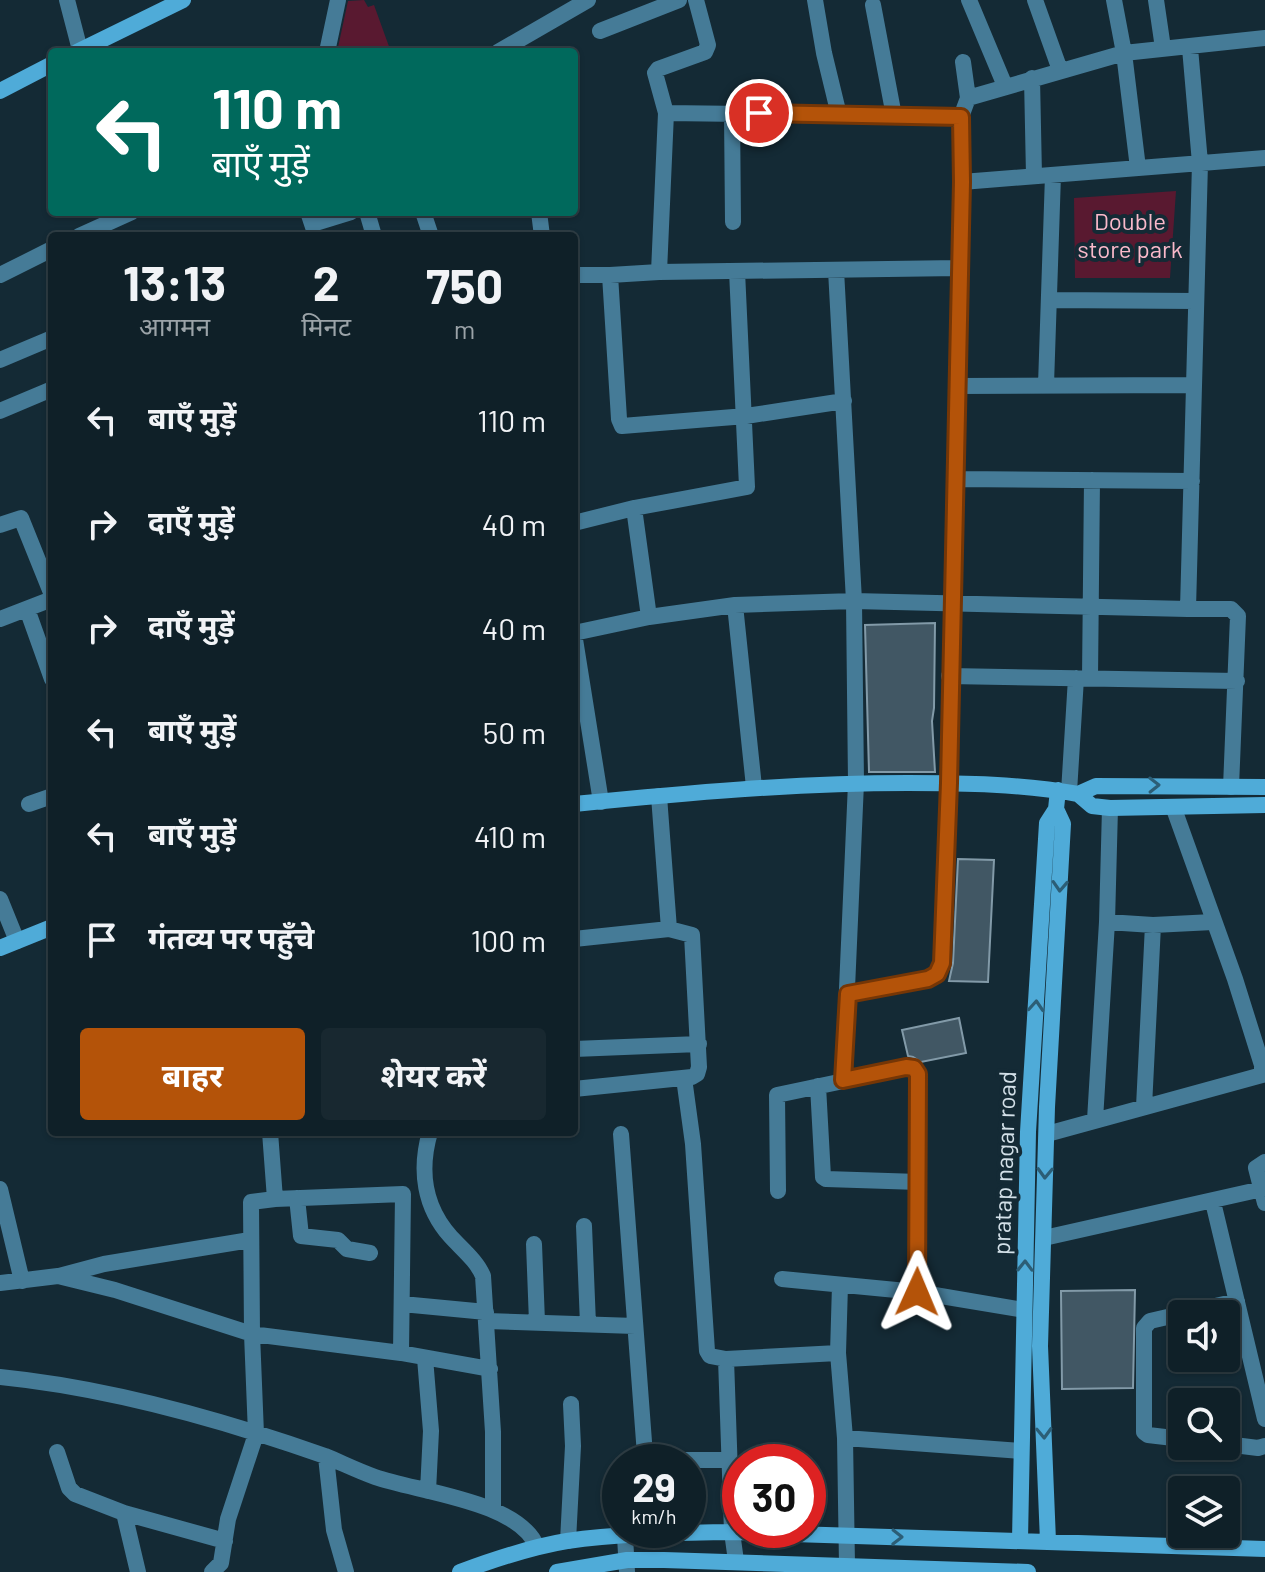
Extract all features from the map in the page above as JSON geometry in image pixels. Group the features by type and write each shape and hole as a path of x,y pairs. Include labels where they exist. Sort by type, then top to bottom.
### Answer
{"street":[{"path":"67,0 77,48"},
{"path":"84,48 183,0"},
{"path":"328,48 338,0"},
{"path":"514,47 588,0"},
{"path":"600,31 679,0"},
{"path":"659,272 666,113 655,73 658,69 703,54 707,49 696,0"},
{"path":"815,0 839,115"},
{"path":"969,0 1005,86"},
{"path":"1035,0 1060,70"},
{"path":"1114,0 1124,53 1138,168"},
{"path":"1156,0 1163,48"},
{"path":"873,5 894,116"},
{"path":"968,98 1124,53 1265,38"},
{"path":"1188,609 1200,163 1190,48"},
{"path":"848,994 928,979 937,974 942,963 958,386 961,117 968,98 963,62"},
{"path":"0,91 48,66"},
{"path":"1032,78 1034,176"},
{"path":"732,112 733,222"},
{"path":"666,113 961,117"},
{"path":"962,182 1265,158"},
{"path":"1046,385 1053,175"},
{"path":"88,232 123,216"},
{"path":"312,224 338,216"},
{"path":"0,275 48,251"},
{"path":"578,275 959,268"},
{"path":"836,270 854,601 856,783 843,1080"},
{"path":"578,522 747,487 737,271"},
{"path":"610,275 619,419 622,426 746,416 844,401"},
{"path":"1049,300 1196,301"},
{"path":"0,360 48,340"},
{"path":"958,386 1193,385"},
{"path":"0,411 48,392"},
{"path":"955,479 1192,481"},
{"path":"1068,792 1090,606 1092,480"},
{"path":"634,508 649,617"},
{"path":"0,525 21,518 48,587"},
{"path":"0,619 48,599"},
{"path":"578,632 649,617 735,605 854,601 1231,609 1237,613 1231,787"},
{"path":"735,605 754,787"},
{"path":"27,609 48,668"},
{"path":"578,658 601,802"},
{"path":"949,676 1237,681"},
{"path":"578,804 754,787 856,783 949,783 1068,792 1096,786 1265,787"},
{"path":"1068,792 1092,806 1110,808 1265,805"},
{"name":"pratap nagar road","path":"1020,1540 1028,1132 1047,823 1068,792"},
{"path":"659,796 669,929"},
{"path":"29,804 48,797"},
{"path":"1095,1120 1107,922 1110,808"},
{"path":"1048,1541 1040,1346 1063,824 1056,809"},
{"path":"1047,1134 1262,1075 1262,1065 1235,979 1174,809"},
{"path":"0,899 17,941"},
{"path":"1107,922 1153,925 1213,922"},
{"path":"1144,1107 1153,925"},
{"path":"0,948 48,929"},
{"path":"578,939 669,929 689,932 694,938 699,1044 698,1071 692,1077 578,1089"},
{"path":"578,1049 699,1044"},
{"path":"778,1191 776,1098 780,1093 906,1067 916,1071 919,1182 917,1292"},
{"path":"684,1078 693,1144 707,1351 710,1356 726,1359 838,1353"},
{"path":"818,1086 823,1177 919,1182"},
{"path":"621,1134 645,1455 654,1460 722,1460"},
{"path":"270,1136 275,1199"},
{"path":"429,1136 424,1155 425,1191 444,1229 481,1271 490,1369 493,1510"},
{"path":"1044,1238 1213,1202 1263,1196 1256,1168 1265,1162"},
{"path":"0,1189 22,1281"},
{"path":"212,1572 221,1563 235,1494 256,1434 250,1203 275,1199 403,1194 401,1353"},
{"path":"297,1198 301,1236 338,1240 347,1249 370,1253"},
{"path":"1213,1202 1237,1300"},
{"path":"584,1226 588,1324"},
{"path":"0,1283 58,1276 104,1264 250,1240"},
{"path":"534,1244 537,1322"},
{"path":"58,1276 115,1290 252,1334 401,1353 490,1369"},
{"path":"782,1279 917,1292 1024,1310"},
{"path":"840,1285 838,1353 845,1438 847,1565"},
{"path":"402,1304 537,1322 635,1326"},
{"path":"1240,1314 1265,1419"},
{"path":"1168,1317 1150,1321 1144,1328 1144,1432 1168,1437"},
{"path":"425,1358 431,1431 428,1491"},
{"path":"726,1359 729,1444"},
{"path":"0,1377 90,1388 256,1434 326,1457 376,1478 483,1504 532,1534 537,1547"},
{"path":"568,1541 573,1446 571,1404"},
{"path":"845,1438 1021,1451"},
{"path":"1240,1446 1265,1446"},
{"path":"57,1452 69,1488 75,1494 124,1513 225,1541"},
{"path":"326,1457 334,1530 346,1572"},
{"path":"124,1513 138,1572"},
{"path":"826,1535 1265,1549"},
{"path":"460,1572 537,1547 602,1538"},
{"path":"734,1548 736,1561"},
{"path":"557,1572 736,1561 1028,1572"}],"green space":[{"path":"364,0 368,7 374,5 390,48 338,48 348,1"},
{"name":"Double store park","path":"1176,191 1170,278 1075,278 1074,198"}],"building":[{"path":"935,623 932,721 935,772 869,772 865,625"},
{"path":"958,859 994,860 988,982 949,981 953,963"},
{"path":"959,1018 966,1053 921,1062 908,1056 902,1030"},
{"path":"1135,1290 1133,1388 1062,1389 1061,1291"}],"route":[{"path":"759,113 961,117 949,783 942,963 937,974 928,979 848,994 843,1080 906,1067 914,1068 918,1074 917,1292"}]}
